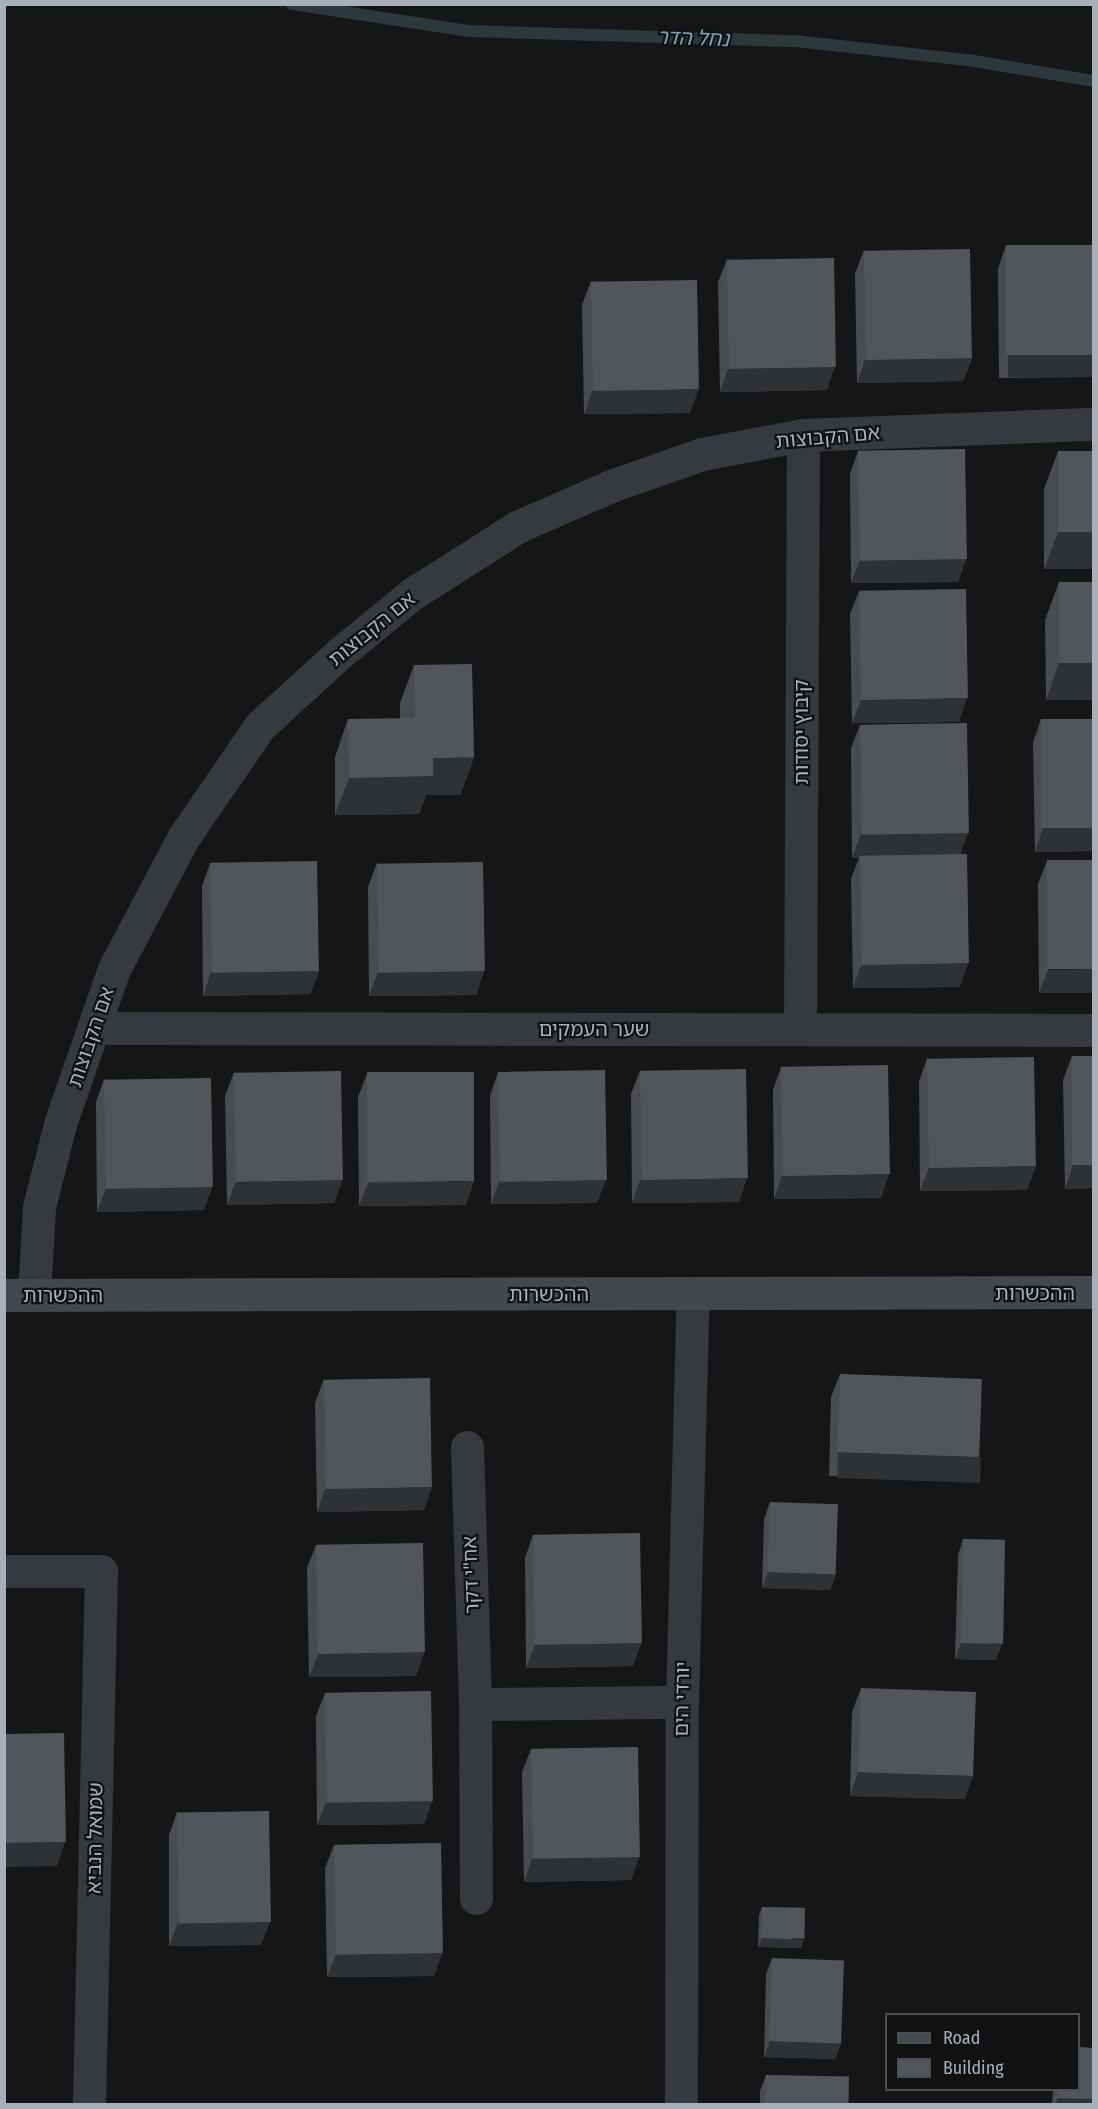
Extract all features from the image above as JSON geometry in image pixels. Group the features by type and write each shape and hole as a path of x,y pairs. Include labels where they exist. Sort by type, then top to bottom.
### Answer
{"street":[{"name":"אם הקבוצות","path":"19,1295 62,1121 114,969 183,837 260,726 339,653 412,594 517,527 611,486 702,454 803,435 1094,424"},
{"name":"קיבוץ יסודות","path":"800,1029 803,435"},
{"name":"שער העמקים","path":"94,1028 1094,1030"},
{"name":"ההכשרות","path":"19,1295 1094,1293"},
{"name":"יורדי הים","path":"681,2104 682,1702 693,1294"},
{"name":"אח\"י דקר","path":"467,1447 475,1704 476,1898"},
{"name":"שמואל הנביא","path":"4,1571 101,1571 90,2104"},
{"path":"475,1704 682,1702"}],"building":[{"path":"1006,245 1094,245 1094,355 1006,355"},
{"path":"970,249 972,358 866,360 864,251"},
{"path":"834,258 836,367 729,369 727,260"},
{"path":"697,280 699,389 593,391 591,282"},
{"path":"965,449 967,559 860,561 858,451"},
{"path":"1058,451 1094,451 1094,532 1058,532"},
{"path":"1059,582 1094,582 1094,663 1059,663"},
{"path":"966,589 968,698 861,700 859,591"},
{"path":"472,664 474,757 433,758 433,776 349,778 348,719 415,718 414,665"},
{"path":"1041,719 1094,719 1094,828 1041,828"},
{"path":"967,723 969,833 862,835 860,725"},
{"path":"967,854 969,963 862,965 860,856"},
{"path":"1047,860 1094,860 1094,969 1047,969"},
{"path":"317,861 319,971 212,973 210,863"},
{"path":"483,862 485,971 379,973 377,864"},
{"path":"1072,1056 1094,1056 1094,1165 1072,1165"},
{"path":"1034,1057 1036,1166 929,1168 927,1059"},
{"path":"888,1065 890,1174 783,1176 781,1067"},
{"path":"746,1069 748,1178 642,1180 640,1071"},
{"path":"605,1070 607,1180 500,1182 498,1072"},
{"path":"341,1071 343,1180 236,1182 234,1073"},
{"path":"367,1072 474,1072 474,1181 367,1181"},
{"path":"211,1078 213,1187 106,1189 104,1080"},
{"path":"840,1374 982,1379 979,1457 837,1452"},
{"path":"430,1378 432,1487 326,1489 324,1380"},
{"path":"770,1502 838,1504 836,1574 768,1572"},
{"path":"640,1533 642,1643 535,1645 533,1535"},
{"path":"963,1539 1005,1540 1003,1644 961,1643"},
{"path":"423,1543 425,1652 318,1654 316,1545"},
{"path":"861,1688 976,1692 973,1776 858,1772"},
{"path":"431,1691 433,1801 327,1803 325,1693"},
{"path":"64,1733 66,1842 6,1843 4,1734"},
{"path":"638,1747 640,1857 533,1859 531,1749"},
{"path":"269,1811 271,1922 179,1924 177,1813"},
{"path":"441,1843 443,1953 336,1955 334,1845"},
{"path":"762,1907 805,1908 804,1939 761,1938"},
{"path":"772,1958 844,1961 841,2043 769,2041"},
{"path":"1080,2047 1094,2048 1094,2099 1058,2098 1058,2091 1080,2091"},
{"path":"766,2075 849,2076 849,2104 765,2104"}],"waterway":[{"name":"נחל הדר","path":"292,4 468,31 795,41 968,60 1094,81"}]}
